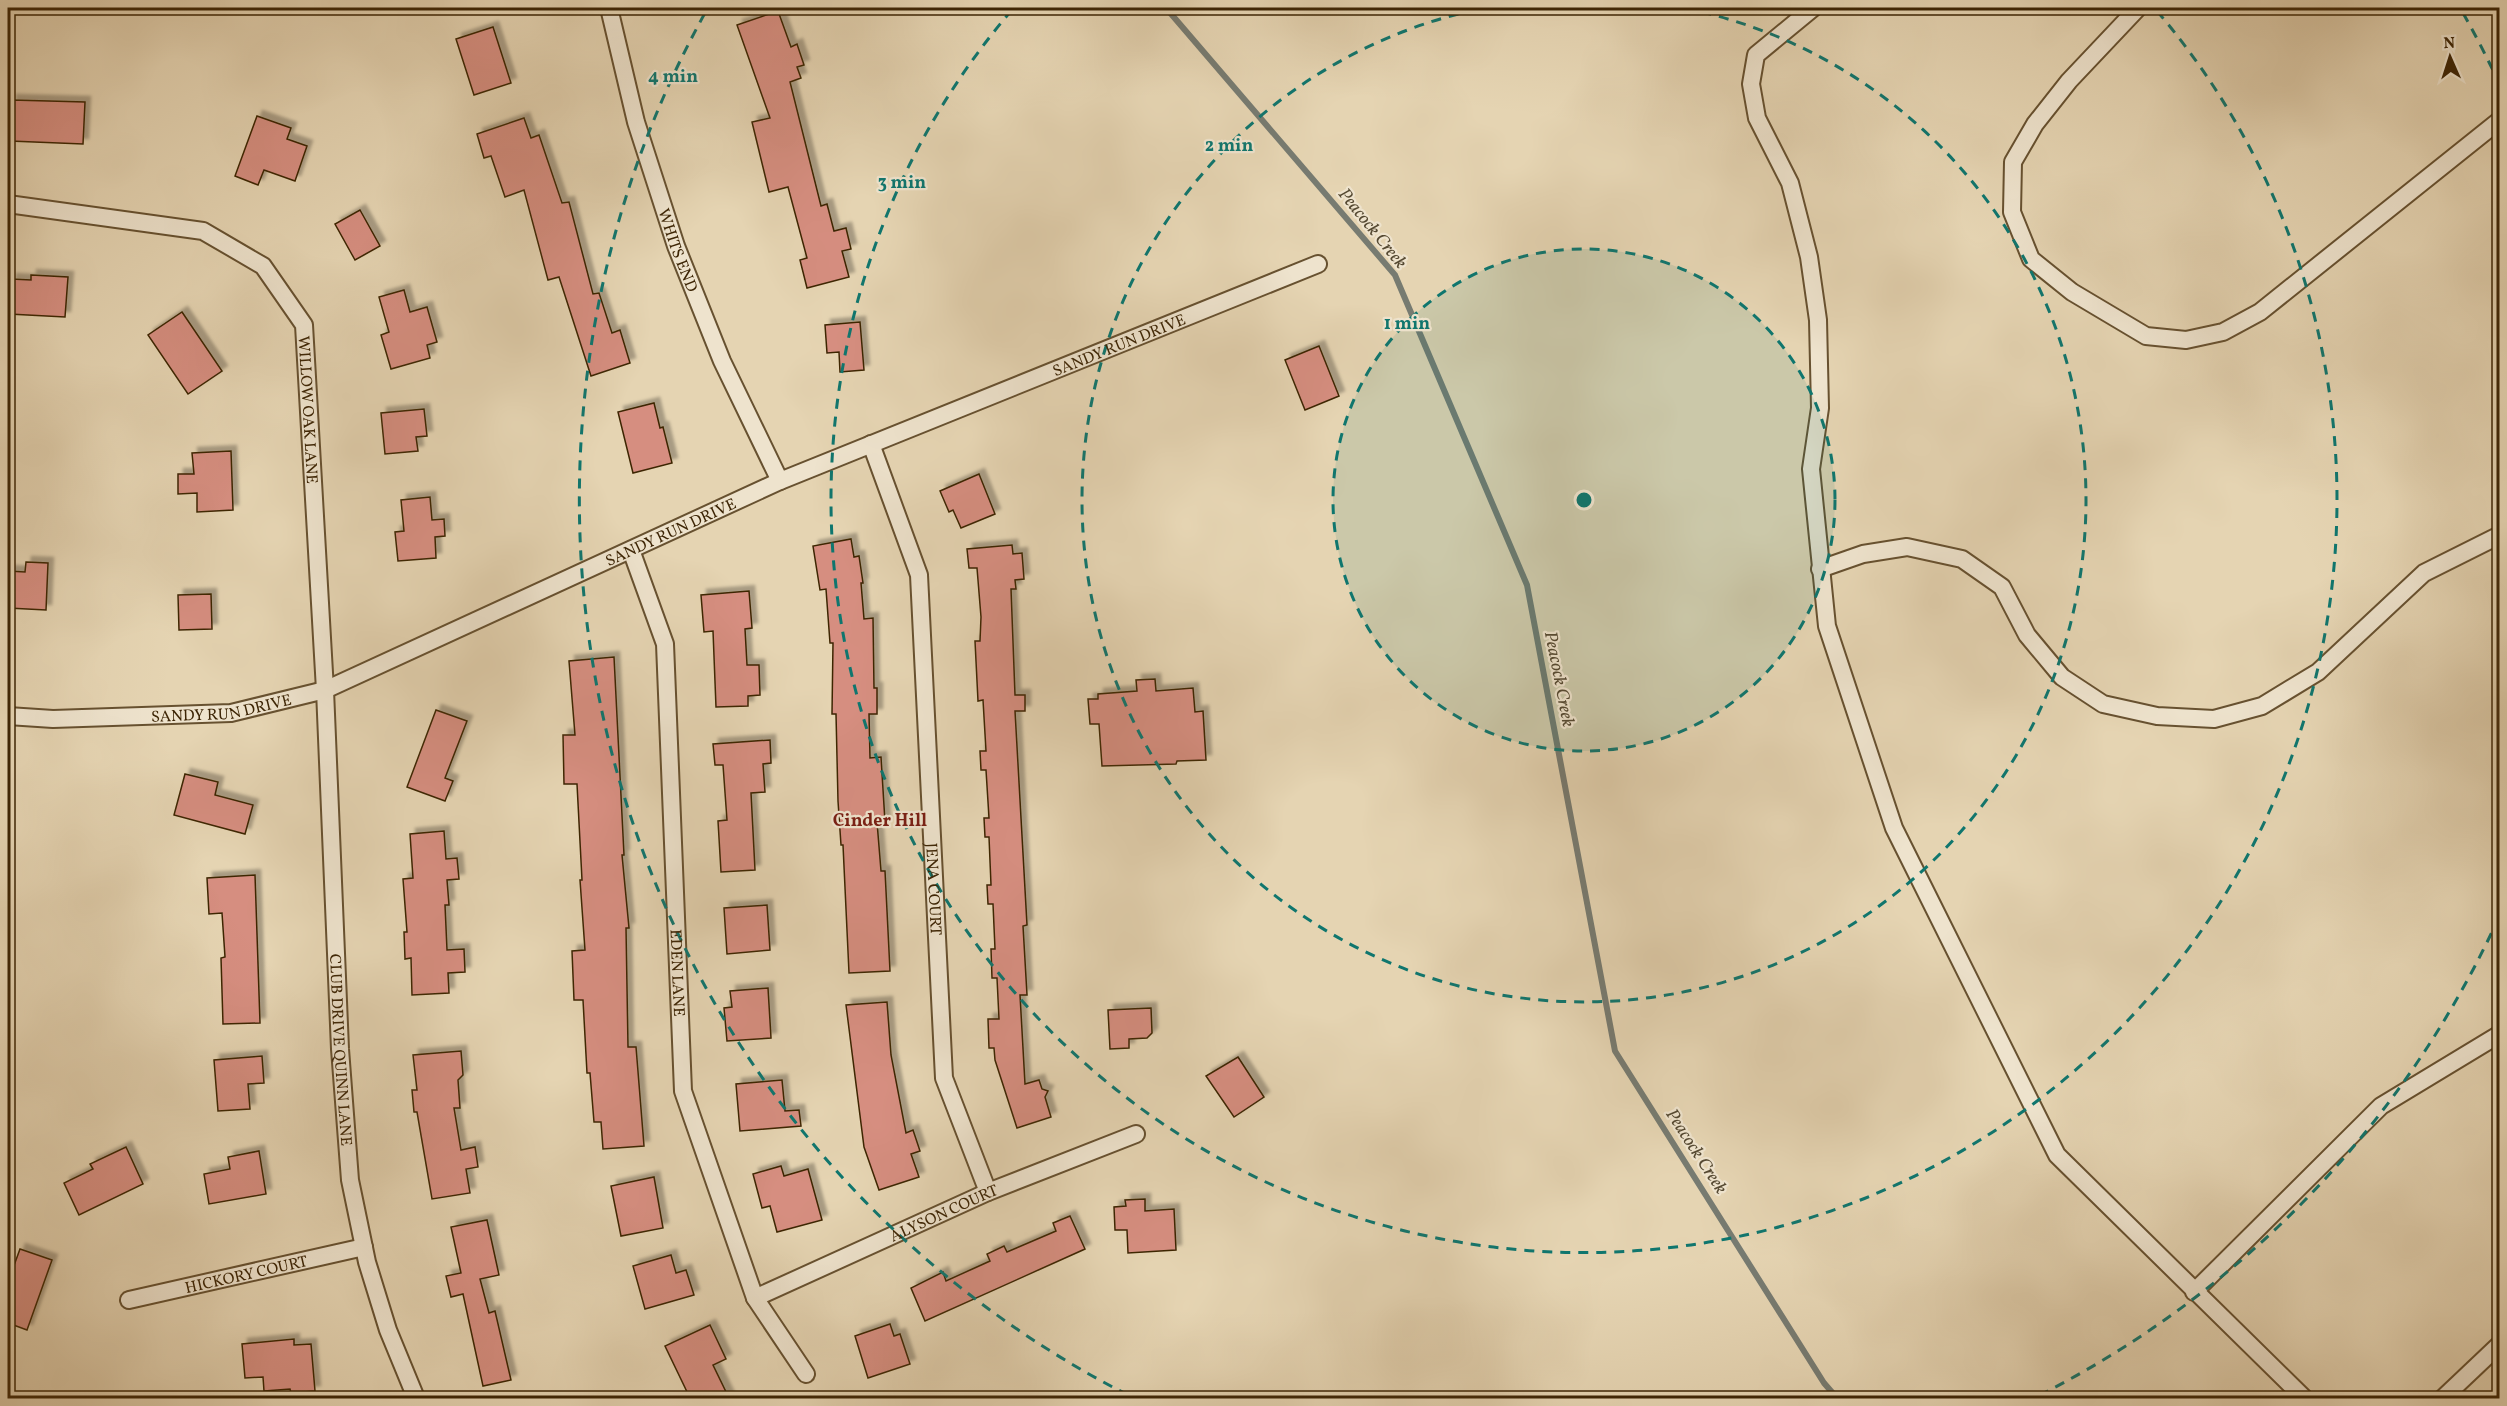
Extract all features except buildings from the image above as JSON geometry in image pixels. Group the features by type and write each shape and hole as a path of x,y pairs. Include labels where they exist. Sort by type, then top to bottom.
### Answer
{"street":[{"name":"WHITS END","path":"609,8 636,122 676,246 722,361 780,481"},
{"path":"1813,8 1756,55 1751,84 1757,118 1790,183 1809,257 1818,320 1820,408 1810,469 1827,626 1894,828 2057,1155 2304,1398"},
{"path":"2138,8 2069,81 2035,124 2013,162 2012,212 2031,259 2072,292 2146,336 2186,340 2223,332 2260,312 2499,120"},
{"name":"WILLOW OAK LANE","path":"8,204 203,231 263,266 304,325 325,690"},
{"name":"SANDY RUN DRIVE","path":"8,716 53,719 231,713 325,690 780,481 1318,264"},
{"name":"JENA COURT","path":"871,444 919,575 944,1078 988,1192"},
{"path":"1820,569 1863,554 1907,548 1962,559 2002,587 2027,635 2062,677 2103,704 2157,716 2214,719 2262,706 2318,672 2424,573 2499,535"},
{"name":"EDEN LANE","path":"631,549 665,644 683,1090 755,1298 806,1374"},
{"name":"CLUB DRIVE QUINN LANE","path":"325,690 340,1049 350,1180 364,1247 388,1330 416,1398"},
{"path":"2194,1292 2381,1106 2499,1034"},
{"name":"ALYSON COURT","path":"755,1298 988,1192 1136,1134"},
{"name":"HICKORY COURT","path":"129,1300 364,1247"},
{"path":"2443,1398 2499,1344"}],"waterway":[{"name":"Peacock Creek","path":"1166,8 1395,275 1527,585 1615,1051 1824,1383 1837,1398"}],"district":[{"name":"Cinder Hill","path":"880,820"}]}
